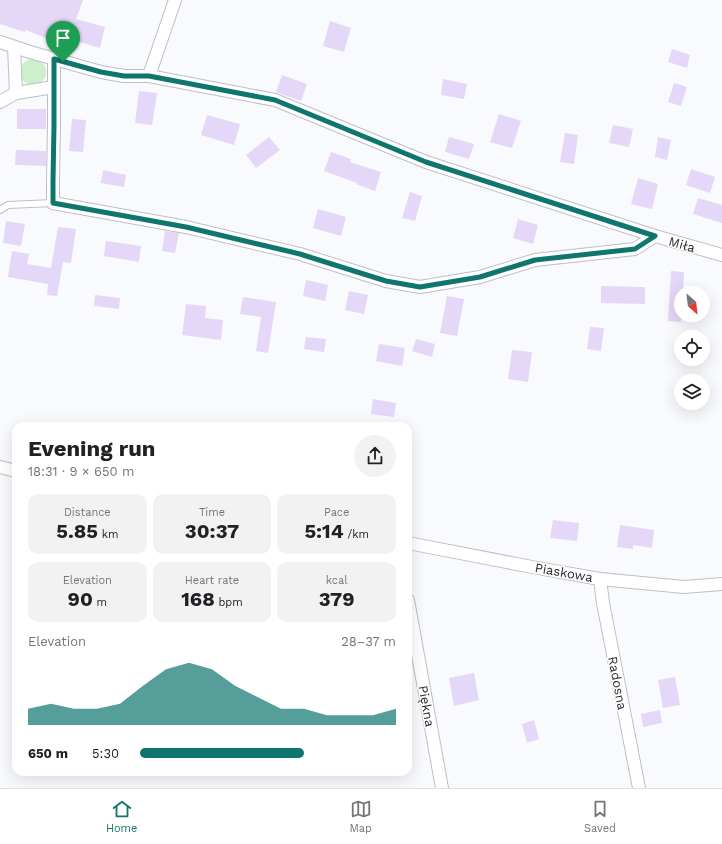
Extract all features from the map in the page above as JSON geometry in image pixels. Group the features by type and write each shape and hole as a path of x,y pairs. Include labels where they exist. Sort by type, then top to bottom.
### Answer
{"street":[{"path":"149,76 175,0"},
{"name":"Miła","path":"0,42 101,72 124,76 149,76 275,100 426,162 655,236 722,255"},
{"path":"14,47 16,93"},
{"path":"54,59 53,203 186,227 300,254 386,281 420,287 480,277 535,260 635,249 655,236"},
{"path":"0,102 16,93 54,87"},
{"path":"0,467 12,470"},
{"name":"Piaskowa","path":"412,544 600,579 684,586 722,584"},
{"name":"Radosna","path":"600,579 603,603 639,788"},
{"name":"Piękna","path":"412,622 442,788"}],"lane":[{"path":"0,210 8,205 53,203"}],"green space":[{"path":"33,59 42,63 46,72 42,81 33,85 24,81 20,72 24,63"}],"building":[{"path":"0,0 83,0 76,19 105,27 100,48 56,35 53,41 26,30 25,32 0,24"},
{"path":"330,21 351,28 344,52 323,46"},
{"path":"672,49 690,55 687,68 668,62"},
{"path":"282,75 307,84 301,101 276,92"},
{"path":"443,79 467,84 464,99 441,95"},
{"path":"674,83 687,87 681,106 668,102"},
{"path":"139,91 157,93 152,125 135,123"},
{"path":"17,109 46,109 46,129 17,129"},
{"path":"499,114 521,121 512,148 490,142"},
{"path":"207,115 240,124 234,145 201,135"},
{"path":"72,119 86,120 83,152 69,151"},
{"path":"613,125 633,129 629,147 609,143"},
{"path":"565,133 578,135 574,164 560,162"},
{"path":"269,137 280,150 256,168 246,155"},
{"path":"449,137 474,144 469,159 445,152"},
{"path":"658,137 671,140 667,160 655,157"},
{"path":"16,150 46,151 46,166 15,165"},
{"path":"331,152 351,159 350,162 381,172 375,191 324,171"},
{"path":"691,169 715,177 710,193 686,185"},
{"path":"103,170 126,175 124,187 101,183"},
{"path":"638,178 658,184 652,209 631,204"},
{"path":"410,192 422,196 415,221 402,218"},
{"path":"698,198 722,205 722,223 693,214"},
{"path":"318,209 346,217 341,236 313,228"},
{"path":"518,219 538,225 533,244 513,238"},
{"path":"6,221 25,224 21,246 3,243"},
{"path":"58,227 76,229 71,263 63,262 57,296 47,295 48,284 8,277 12,251 29,254 27,264 51,268"},
{"path":"165,231 179,233 175,253 162,251"},
{"path":"106,241 141,246 139,262 104,256"},
{"path":"671,271 684,272 683,286 674,286 674,321 668,321"},
{"path":"306,280 328,285 325,301 303,296"},
{"path":"601,286 645,287 645,304 601,303"},
{"path":"349,291 368,295 364,314 345,310"},
{"path":"95,295 120,298 119,309 94,306"},
{"path":"447,296 464,299 457,336 440,333"},
{"path":"243,297 276,302 268,353 256,351 261,317 240,314"},
{"path":"186,304 206,306 205,318 223,320 221,340 182,335"},
{"path":"590,327 604,328 601,351 587,349"},
{"path":"306,337 326,339 324,352 304,349"},
{"path":"416,339 435,344 432,357 412,351"},
{"path":"379,344 405,348 402,366 376,361"},
{"path":"512,350 532,352 528,382 508,379"},
{"path":"373,399 396,403 394,417 371,414"},
{"path":"553,520 579,523 577,541 550,538"},
{"path":"620,525 654,530 652,548 633,545 633,549 617,547"},
{"path":"474,673 479,700 454,706 449,678"},
{"path":"675,677 680,705 663,708 658,680"},
{"path":"660,710 662,723 643,727 641,714"},
{"path":"534,720 539,739 527,743 522,724"}],"route":[{"path":"54,59 63,62 101,72 124,76 149,76 275,100 426,162 655,236 635,249 535,260 480,277 420,287 386,281 300,254 186,227 63,206 53,203 53,181 54,59"}]}
